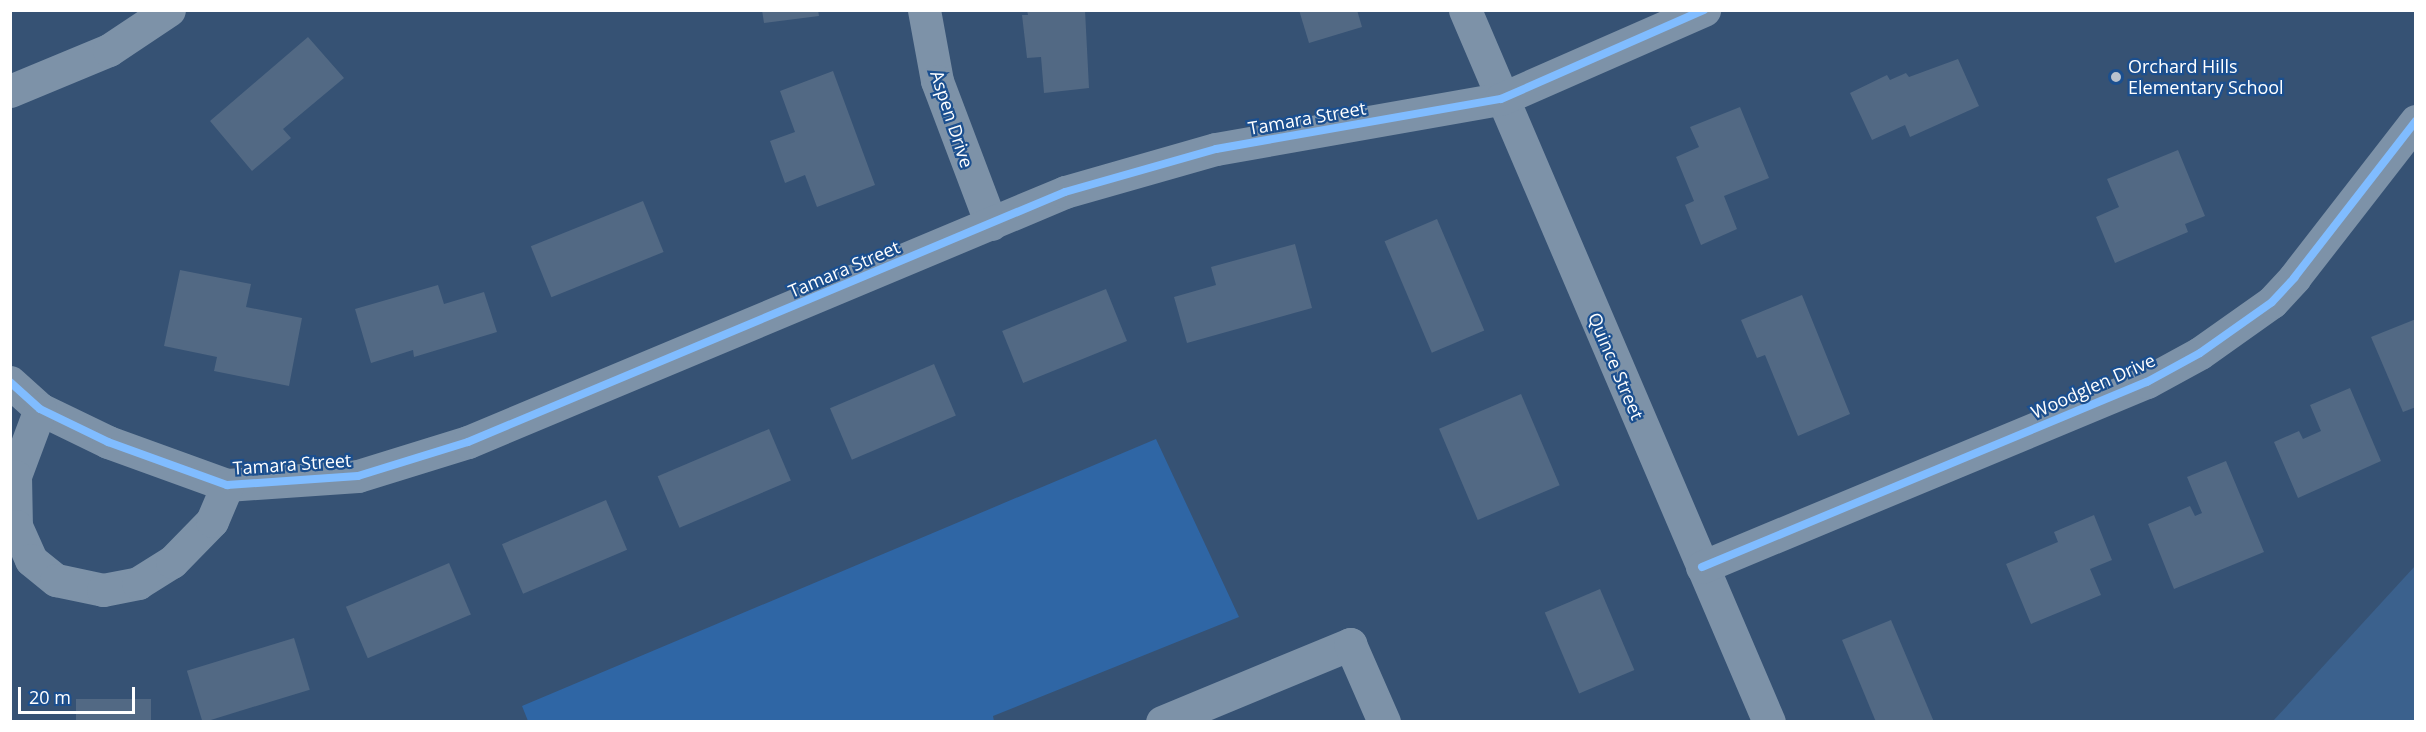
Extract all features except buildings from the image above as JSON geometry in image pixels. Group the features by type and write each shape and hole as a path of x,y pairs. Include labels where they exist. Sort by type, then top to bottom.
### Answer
{"street":[{"path":"10,92 109,50 169,10"},
{"name":"Aspen Drive","path":"924,10 937,81 991,224"},
{"name":"Quince Street","path":"1465,10 1501,99 1769,722"},
{"name":"Tamara Street","path":"10,382 40,409 108,442 227,485 358,476 468,442 1065,192 1216,149 1501,99 1704,10"},
{"name":"Woodglen Drive","path":"1702,567 2147,381 2200,353 2272,302 2294,278 2415,121"},
{"path":"40,409 15,476 16,526 31,560 56,580 103,590 138,583 172,562 212,521 227,485"},
{"path":"1162,722 1350,644 1384,722"}],"shaded area":[{"path":"1156,439 1239,617 993,716 994,721 528,721 522,706"},
{"path":"2415,566 2415,721 2273,721"}],"cycle path":[{"path":"10,382 40,409 108,442 227,485 358,476 468,442 1065,192 1216,149 1501,99 1704,10"},
{"path":"1702,567 2147,382 2200,353 2272,302 2294,278 2416,121"}],"place":[{"name":"Orchard Hills Elementary School","path":"2116,77"}]}
